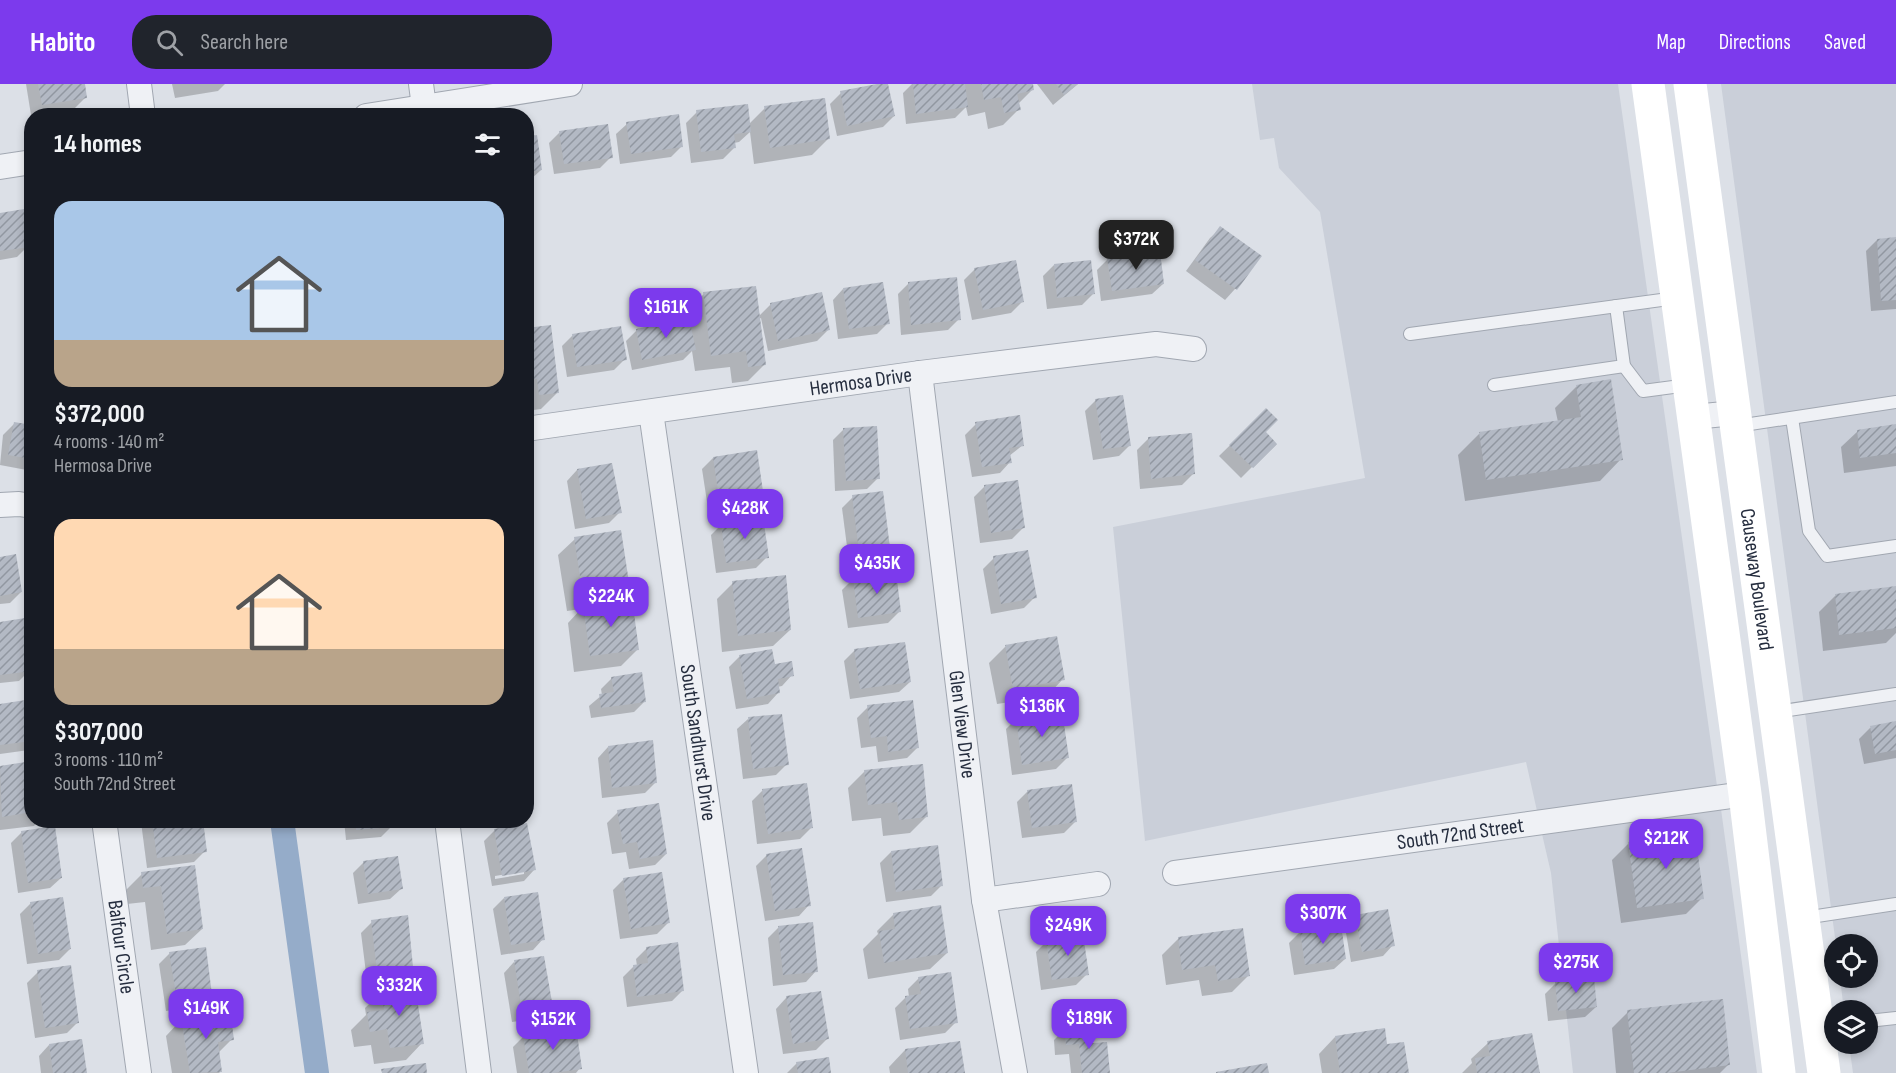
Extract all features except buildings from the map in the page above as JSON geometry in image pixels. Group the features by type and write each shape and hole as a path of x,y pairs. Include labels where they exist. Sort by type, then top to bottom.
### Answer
{"main road":[{"name":"Causeway Boulevard","path":"1648,84 1745,794 1779,1073"},
{"name":"Causeway Boulevard","path":"1690,84 1774,712 1803,918 1822,1026 1824,1073"}],"street":[{"path":"139,84 142,108"},
{"path":"388,108 422,96 570,84"},
{"path":"0,167 24,163"},
{"name":"Hermosa Drive","path":"534,428 920,374 1156,344 1194,349"},
{"name":"Glen View Drive","path":"920,374 984,900 1015,1073"},
{"name":"South Sandhurst Drive","path":"651,412 746,1073"},
{"path":"1694,417 1735,420"},
{"path":"0,505 24,505"},
{"name":"South 72nd Street","path":"1175,873 1745,794"},
{"name":"Balfour Circle","path":"105,828 140,1073"},
{"path":"448,828 479,1073"},
{"path":"984,900 1098,884"}],"lane":[{"path":"1410,334 1677,297"},
{"path":"1616,306 1624,366 1643,391 1689,385"},
{"path":"1494,385 1624,366"},
{"path":"1735,420 1791,418 1896,402"},
{"path":"1791,418 1809,531 1827,556 1896,546"},
{"path":"1774,712 1896,694"},
{"path":"1803,918 1896,904"},
{"path":"1878,1020 1896,1018"}],"shaded area":[{"path":"1252,84 1618,84 1717,786 1537,811 1526,762 1145,841 1113,527 1365,478 1320,212 1279,168 1274,138 1260,140"},
{"path":"1721,84 1896,84 1896,1073 1853,1073 1850,1054 1878,1054 1878,1000 1843,1000 1841,988 1878,988 1878,934 1835,934"},
{"path":"1721,809 1757,1073 1573,1073 1551,873 1542,834"}],"waterway":[{"path":"283,828 317,1073"}]}
